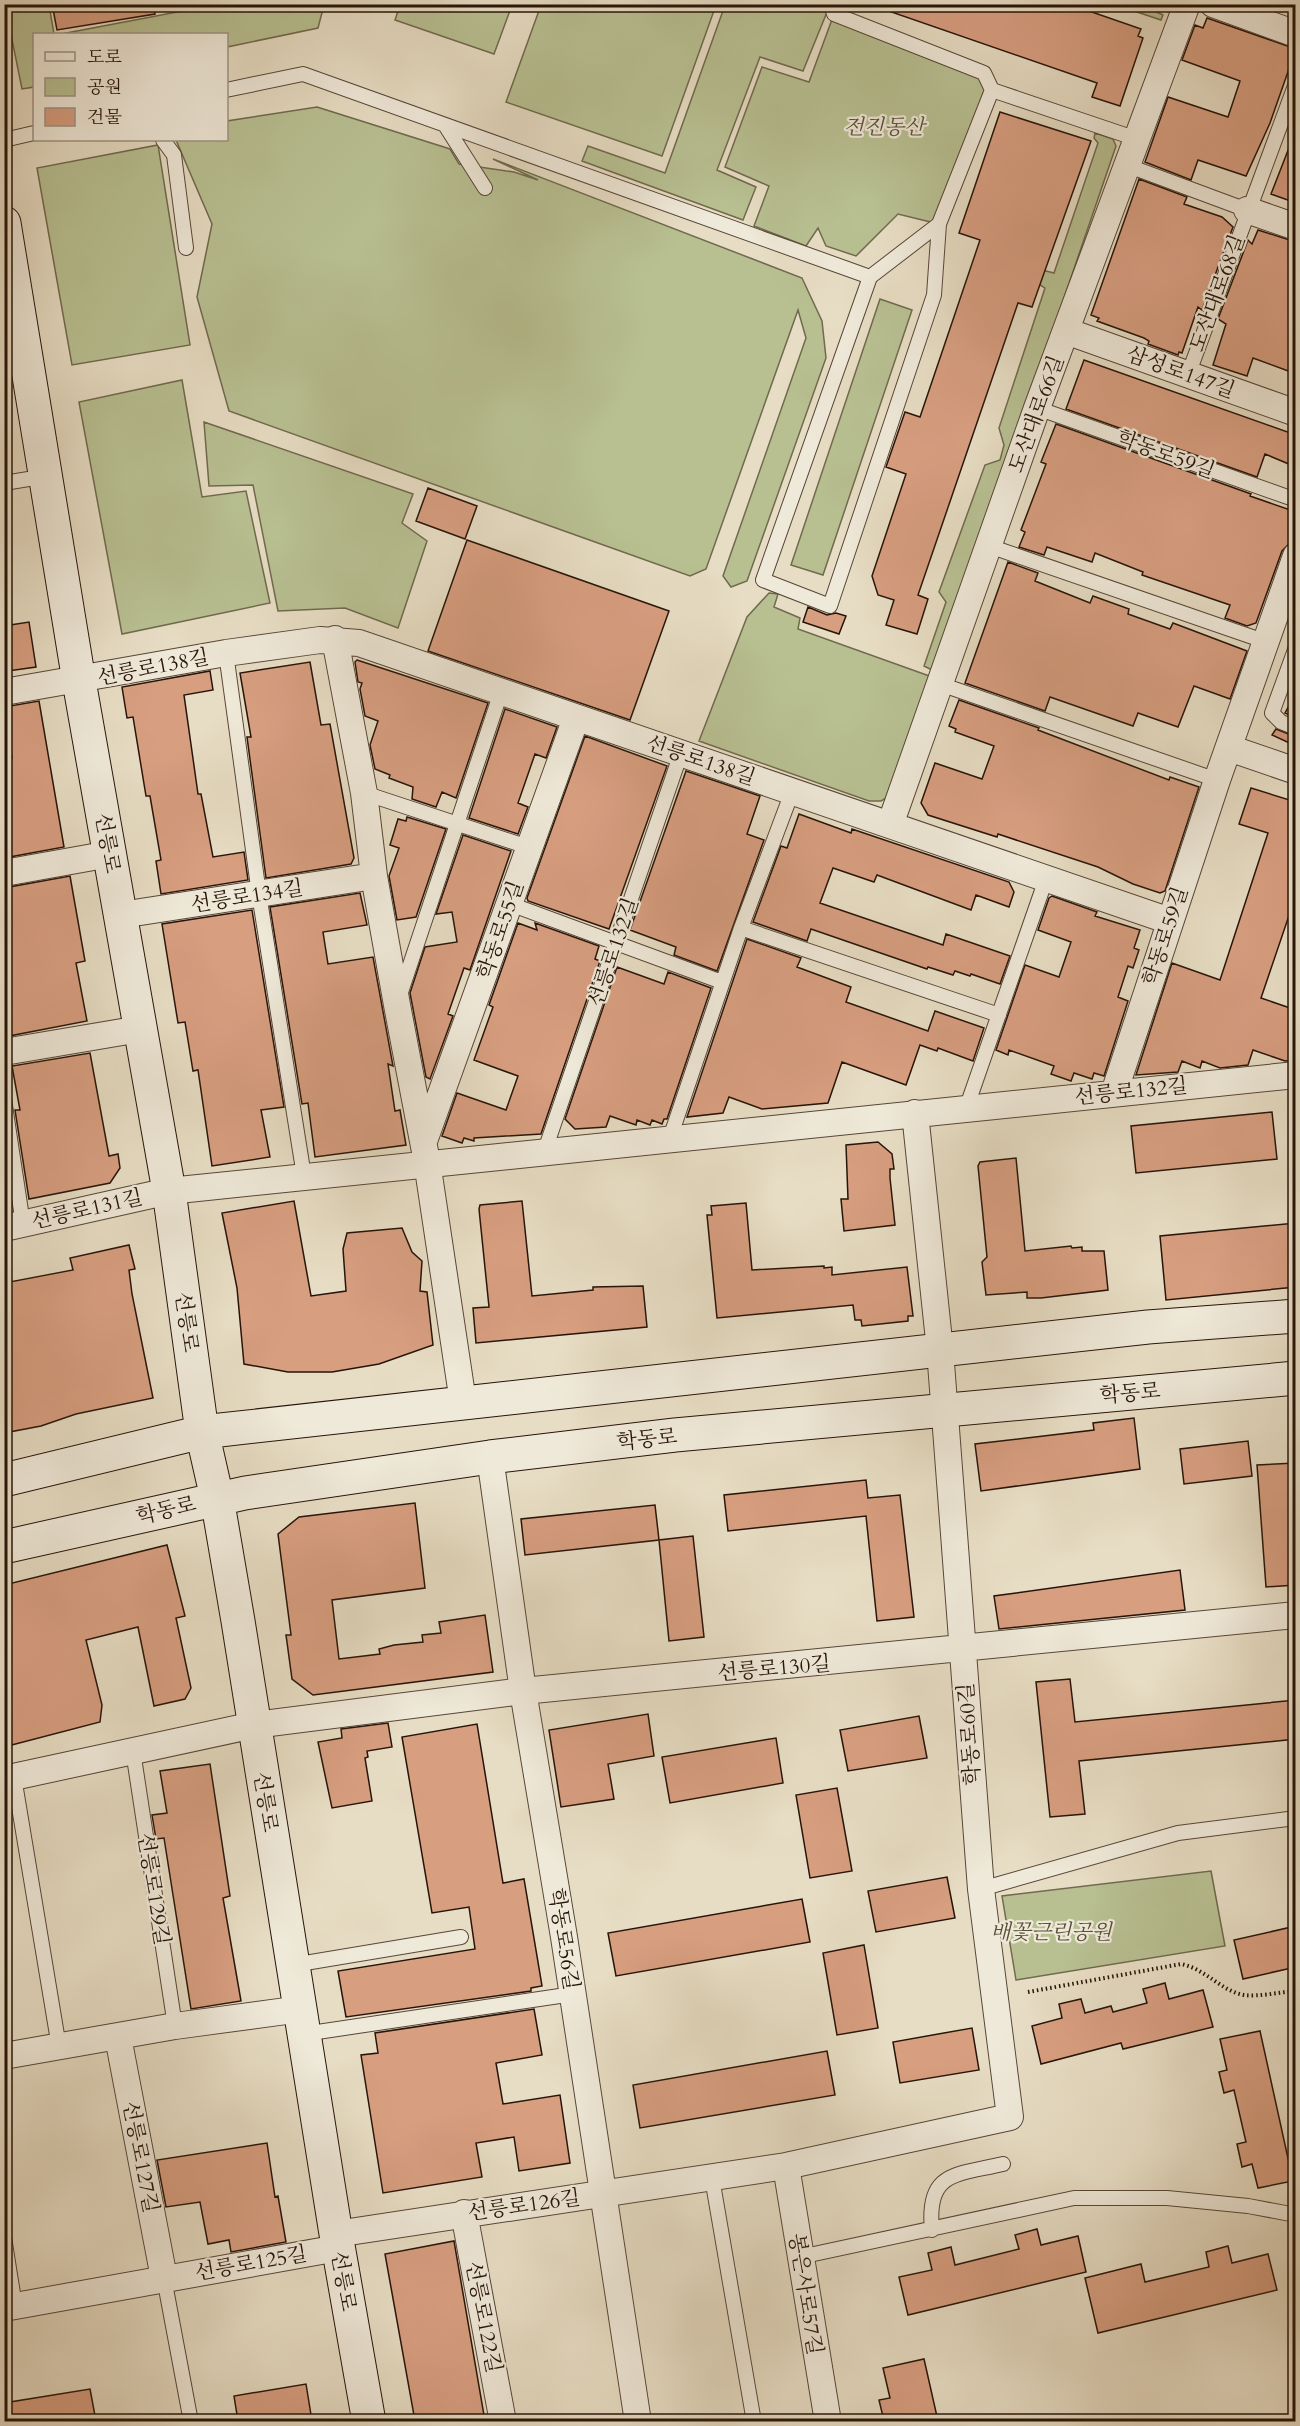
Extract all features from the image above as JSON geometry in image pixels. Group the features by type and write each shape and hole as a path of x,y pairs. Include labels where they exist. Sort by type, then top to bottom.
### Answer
{"main road":[{"name":"선릉로","path":"4,223 8,271 47,476 79,681 169,1191 202,1432 217,1498 337,2241 369,2421"},
{"path":"4,1480 202,1432 1148,1327 1296,1316"},
{"name":"학동로","path":"4,1546 217,1498 490,1457 675,1435 1296,1378"}],"street":[{"name":"도산대로66길","path":"890,825 1037,408 1187,4"},
{"path":"1212,4 1296,34"},
{"name":"도산대로68길","path":"1246,210 1296,227"},
{"name":"삼성로147길","path":"1066,331 1296,413"},
{"name":"학동로59길","path":"1114,1093 1264,641 1296,556"},
{"name":"선릉로138길","path":"4,692 79,681 226,653 334,639 359,643 1170,921"},
{"name":"학동로55길","path":"334,639 364,793 374,876 425,1152 463,1402"},
{"name":"학동로55길","path":"425,1152 528,847 576,718"},
{"path":"1228,748 1296,771"},
{"path":"4,873 110,854"},
{"name":"선릉로134길","path":"121,915 374,876"},
{"path":"4,1052 140,1029"},
{"name":"선릉로132길","path":"169,1191 304,1176 425,1152 545,1150 967,1106 1296,1075"},
{"path":"915,1113 940,1350"},
{"name":"선릉로131길","path":"14,1226 169,1191"},
{"name":"학동로60길","path":"940,1350 981,1889 1010,2117"},
{"name":"학동로56길","path":"490,1457 523,1691 573,1994 638,2421"},
{"name":"선릉로130길","path":"254,1725 523,1691 963,1650 1296,1615"},
{"path":"9,1778 254,1725"},
{"path":"4,2056 175,2026 302,2021"},
{"name":"선릉로127길","path":"118,2037 164,2278"},
{"name":"선릉로126길","path":"337,2241 464,2213 786,2166 1010,2117"},
{"name":"봉은사로57길","path":"786,2166 828,2421"},
{"name":"선릉로122길","path":"464,2213 503,2421"},
{"name":"선릉로125길","path":"10,2307 164,2278 337,2241"}],"lane":[{"path":"831,4 834,14 984,73 992,90 1137,139"},
{"path":"228,90 303,74 870,277"},
{"name":"도산대로68길","path":"1188,375 1246,210 1296,83"},
{"path":"939,224 870,277 762,580 830,606 934,295 939,224 992,90"},
{"path":"445,125 485,188"},
{"path":"4,140 33,133"},
{"path":"164,141 174,155 186,248"},
{"path":"1126,165 1246,210"},
{"name":"학동로59길","path":"1037,408 1296,500"},
{"path":"4,483 47,476"},
{"path":"989,546 1264,641"},
{"path":"1296,647 1272,713 1281,722 1296,728"},
{"name":"선릉로138길","path":"226,653 259,894"},
{"path":"940,684 1217,780"},
{"name":"학동로55길","path":"397,1005 501,692"},
{"name":"선릉로132길","path":"545,1150 681,753"},
{"path":"670,1138 741,928 792,792"},
{"path":"364,793 528,847"},
{"path":"967,1106 1046,879"},
{"path":"259,894 304,1176"},
{"path":"510,904 722,982"},
{"path":"741,928 999,1015"},
{"path":"4,1099 14,1226"},
{"name":"선릉로129길","path":"133,1751 175,2026"},
{"path":"9,1778 59,2047"},
{"path":"981,1889 1178,1833 1296,1818"},
{"path":"293,1965 461,1937"},
{"path":"302,2021 573,1994"},
{"path":"932,2230 930,2208 936,2190 947,2177 1003,2164"},
{"path":"712,2178 754,2421"},
{"path":"800,2257 1074,2198 1167,2198 1248,2206 1296,2215"},
{"path":"4,2237 10,2307"},
{"path":"164,2278 191,2421"}],"path":[{"path":"1028,1992 1181,1964 1195,1967 1222,1986 1244,1995 1296,1991"}],"green space":[{"path":"400,4 512,5 494,54 395,20"},
{"path":"5,5 49,5 54,33 33,33 33,87 22,89"},
{"path":"214,5 324,5 318,28 228,47 228,33 66,33"},
{"path":"541,5 716,5 662,156 506,102"},
{"path":"725,5 823,5 827,12 803,71 760,57 717,170 756,187 743,220 582,161 588,146 665,173"},
{"path":"1116,5 1141,5 1163,15 1161,20"},
{"name":"전진동산","path":"834,14 984,73 992,90 939,224 898,214 856,256 826,246 818,228 806,246 754,226 769,186 725,167 762,67 809,82"},
{"path":"317,107 450,149 459,164 514,172 538,180 493,159 802,278 822,321 826,358 747,581 731,587 723,576 806,338 798,310 706,569 690,576 229,411 197,297 212,224 176,141 228,141 228,121"},
{"path":"1095,133 1113,139 1116,146 936,672 924,666 946,602 939,592 985,465 1000,460 1004,445 999,428 1045,288 1037,283 1042,270 1054,273 1098,143 1094,138"},
{"path":"158,145 190,345 72,365 37,168"},
{"path":"880,299 912,310 823,575 791,565"},
{"path":"182,380 202,497 246,491 270,603 122,634 79,402"},
{"path":"204,422 413,494 402,523 427,541 398,628 345,608 278,611 253,485 209,486"},
{"path":"769,593 778,594 774,607 800,618 798,629 935,678 895,793 881,801 869,801 699,741 747,617"},
{"name":"배꽃근린공원","path":"1211,1871 1225,1946 1016,1980 1002,1896"}],"building":[{"path":"52,4 154,4 155,14 57,30"},
{"path":"877,4 1020,4 1040,11 1042,4 1091,4 1089,11 1141,29 1138,36 1143,38 1120,106 1092,97 1097,83 877,7"},
{"path":"1207,18 1296,49 1270,123 1246,176 1198,160 1191,180 1145,162 1168,97 1228,117 1240,81 1182,60 1195,25 1203,28"},
{"path":"1000,112 1091,141 1032,307 1018,303 918,595 928,599 917,634 886,625 894,600 878,595 872,576 906,474 886,467 905,412 920,417 980,240 959,233"},
{"path":"1294,135 1296,135 1296,203 1271,194"},
{"path":"1139,179 1187,197 1184,204 1222,217 1233,227 1202,310 1198,307 1182,353 1179,352 1178,355 1148,344 1149,341 1144,338 1097,321 1099,318 1091,315"},
{"path":"1258,230 1296,242 1296,361 1291,372 1253,358 1247,376 1213,365 1226,324 1218,319 1248,240 1252,244"},
{"path":"1084,360 1296,435 1296,467 1265,454 1257,477 1066,409"},
{"path":"1056,424 1296,512 1296,530 1291,542 1282,551 1256,623 1247,626 1225,618 1230,605 1142,575 1143,572 1095,553 1092,562 1047,547 1044,555 1019,547 1025,532 1021,530 1046,464 1041,462"},
{"path":"428,488 477,506 465,539 416,521"},
{"path":"467,540 669,611 630,720 428,651"},
{"path":"1008,562 1038,573 1035,581 1090,603 1093,596 1129,609 1128,614 1170,629 1173,623 1247,651 1230,699 1194,686 1178,727 1138,713 1133,726 1050,697 1045,711 965,683"},
{"path":"808,607 827,615 836,613 846,616 839,634 803,622"},
{"path":"29,622 36,667 8,671 4,626"},
{"path":"357,660 488,703 456,798 442,792 436,807 412,799 413,787 389,778 390,775 375,769 370,745 378,721 365,716 360,689 362,683 358,682 355,662"},
{"path":"310,662 321,725 330,724 354,858 351,864 266,878 247,737 251,737 240,673"},
{"path":"210,671 213,690 184,695 198,794 201,794 213,857 244,852 248,880 161,894 156,861 161,860 150,796 146,796 133,717 127,718 122,687"},
{"path":"1296,693 1296,718 1285,713"},
{"path":"959,700 1039,728 1038,730 1169,780 1170,777 1199,787 1165,891 1160,893 1133,884 1098,867 998,834 997,837 928,815 921,803 935,763 982,779 994,746 955,732 956,729 949,726"},
{"path":"39,701 64,847 4,858 4,760 12,758 4,707"},
{"path":"505,709 557,727 546,758 535,754 518,803 528,807 518,834 469,818"},
{"path":"1276,729 1296,737 1296,746 1272,735"},
{"path":"585,736 667,766 609,929 528,901 527,898"},
{"path":"686,771 760,796 747,834 764,840 717,971 674,955 676,947 630,930"},
{"path":"1251,788 1296,802 1296,895 1261,998 1296,1010 1296,1060 1285,1061 1253,1050 1248,1065 1220,1068 1202,1061 1200,1068 1182,1061 1178,1072 1136,1075 1172,963 1220,980 1268,833 1239,824"},
{"path":"799,814 851,833 852,829 1009,882 1014,892 1009,907 976,895 971,910 877,875 874,882 833,868 820,903 943,945 946,934 1010,956 1000,984 971,974 970,976 955,971 953,975 928,967 927,969 811,929 807,941 753,922 781,846 787,848"},
{"path":"407,817 446,829 416,917 397,920 389,876 399,848 390,845 398,819 406,821"},
{"path":"463,835 511,851 470,970 464,968 448,1014 453,1016 430,1079 426,1077 410,993 425,947 457,942 452,912 436,914"},
{"path":"70,876 85,961 76,963 87,1021 9,1036 4,1009 4,888"},
{"path":"360,893 367,925 323,932 328,964 373,957 393,1066 388,1064 395,1111 400,1110 406,1145 315,1157 308,1103 302,1104 270,907"},
{"path":"1052,896 1097,912 1095,916 1140,930 1134,948 1139,950 1133,968 1128,966 1118,997 1128,1001 1104,1076 1094,1073 1092,1079 1074,1073 1071,1081 1051,1074 1054,1066 1009,1050 1008,1055 996,1050 1025,965 1059,977 1071,942 1038,930 1049,898"},
{"path":"252,910 284,1107 261,1110 270,1157 212,1166 198,1070 193,1071 185,1022 178,1023 162,924"},
{"path":"518,923 537,930 535,923 599,946 595,959 600,961 541,1134 474,1138 474,1141 464,1138 462,1143 442,1136 457,1093 506,1110 518,1076 474,1060 493,1007 489,1005"},
{"path":"747,939 801,958 797,967 851,987 846,1002 928,1031 935,1011 984,1028 973,1061 938,1048 937,1051 920,1045 906,1085 842,1062 828,1103 762,1109 729,1097 723,1113 687,1117"},
{"path":"617,967 664,984 668,972 711,988 667,1119 664,1119 662,1124 652,1120 650,1125 637,1120 636,1125 610,1116 606,1127 575,1129 565,1119"},
{"path":"90,1053 109,1156 118,1154 120,1168 110,1183 29,1199 15,1110 20,1110 12,1066"},
{"path":"1272,1112 1277,1159 1136,1173 1131,1126"},
{"path":"878,1142 892,1154 894,1169 890,1169 890,1178 895,1225 844,1231 841,1199 848,1199 846,1145"},
{"path":"1016,1158 1025,1251 1071,1246 1072,1248 1082,1247 1082,1251 1104,1251 1108,1290 1041,1298 1027,1298 1027,1292 986,1295 982,1262 987,1257 978,1166 980,1162"},
{"path":"294,1201 311,1296 346,1291 343,1249 347,1233 402,1228 412,1252 422,1261 420,1291 427,1292 433,1345 379,1364 332,1372 288,1372 244,1364 237,1288 222,1213"},
{"path":"522,1201 532,1296 593,1290 593,1287 643,1286 647,1327 476,1343 473,1308 489,1307 480,1205"},
{"path":"746,1203 752,1270 824,1266 824,1268 832,1267 832,1275 907,1267 913,1316 908,1316 908,1321 862,1326 861,1320 855,1320 853,1305 717,1318 707,1215 712,1215 711,1206"},
{"path":"1296,1223 1296,1287 1166,1300 1160,1236"},
{"path":"129,1245 135,1269 129,1270 132,1294 153,1398 76,1414 41,1426 4,1433 4,1283 73,1270 70,1258"},
{"path":"1134,1418 1140,1469 981,1491 975,1444 1094,1430 1093,1423"},
{"path":"1248,1441 1252,1476 1184,1484 1180,1449"},
{"path":"1296,1463 1296,1585 1266,1587 1257,1465"},
{"path":"866,1480 868,1498 900,1495 914,1617 877,1621 866,1516 728,1531 724,1495"},
{"path":"415,1503 425,1588 332,1600 339,1659 380,1654 379,1649 423,1642 422,1635 441,1633 439,1622 485,1615 493,1672 313,1695 292,1679 286,1635 291,1635 278,1534 299,1517"},
{"path":"655,1505 659,1540 525,1555 521,1519"},
{"path":"693,1536 704,1637 669,1641 659,1540"},
{"path":"167,1545 185,1616 176,1618 191,1688 185,1699 154,1706 138,1627 86,1640 102,1705 100,1722 4,1747 4,1585"},
{"path":"1180,1570 1185,1610 999,1629 994,1596"},
{"path":"1070,1679 1075,1722 1296,1700 1296,1739 1079,1761 1085,1814 1050,1817 1036,1682"},
{"path":"648,1714 654,1756 608,1764 614,1799 561,1807 549,1730"},
{"path":"919,1716 927,1758 848,1771 840,1730"},
{"path":"388,1723 392,1747 367,1751 368,1757 365,1758 372,1801 332,1808 318,1742 342,1738 341,1729"},
{"path":"477,1724 503,1883 524,1879 542,1986 531,1988 531,1991 346,2017 338,1971 475,1949 469,1907 432,1913 402,1737"},
{"path":"776,1738 783,1783 670,1803 662,1757"},
{"path":"210,1764 230,1896 223,1898 241,2001 191,2009 164,1838 156,1839 152,1815 167,1813 160,1771"},
{"path":"837,1788 852,1871 810,1878 796,1795"},
{"path":"947,1877 955,1918 876,1932 868,1891"},
{"path":"802,1899 810,1942 616,1976 608,1933"},
{"path":"1296,1926 1296,1967 1243,1979 1234,1940"},
{"path":"864,1945 878,2028 837,2035 823,1953"},
{"path":"1165,1983 1169,1999 1203,1990 1213,2027 1123,2049 1121,2043 1041,2064 1032,2026 1062,2018 1059,2004 1081,1999 1085,2013 1111,2006 1113,2012 1147,2003 1143,1989"},
{"path":"534,2009 542,2055 496,2063 503,2104 560,2095 570,2163 519,2171 514,2137 476,2143 482,2177 383,2193 361,2055 378,2053 375,2033"},
{"path":"972,2028 979,2070 900,2083 893,2042"},
{"path":"1260,2031 1293,2181 1258,2188 1252,2164 1242,2167 1237,2144 1246,2142 1234,2090 1224,2093 1219,2072 1227,2070 1220,2039"},
{"path":"827,2051 835,2095 640,2128 633,2085"},
{"path":"267,2143 275,2197 278,2196 286,2242 231,2252 229,2240 208,2244 200,2202 166,2207 157,2160"},
{"path":"1037,2229 1041,2245 1078,2236 1086,2272 908,2315 899,2277 932,2270 928,2253 951,2247 955,2265 1019,2249 1015,2235"},
{"path":"454,2241 485,2421 415,2421 385,2254"},
{"path":"1228,2246 1232,2263 1268,2254 1277,2290 1098,2333 1085,2278 1141,2264 1145,2282 1209,2267 1206,2252"},
{"path":"924,2359 938,2421 884,2421 879,2400 890,2398 883,2368"},
{"path":"306,2384 312,2421 238,2421 234,2396"},
{"path":"90,2389 96,2421 4,2421 4,2403"}]}
